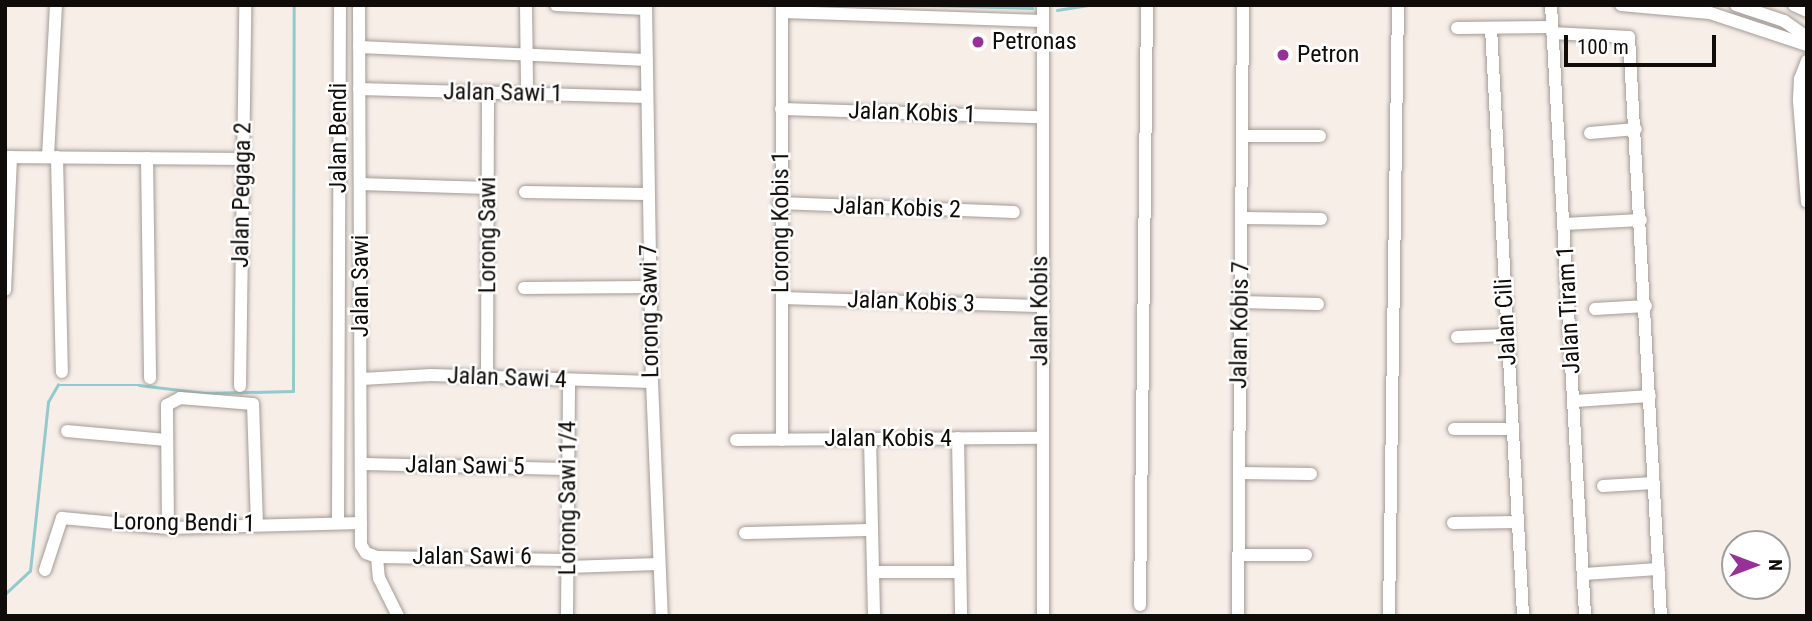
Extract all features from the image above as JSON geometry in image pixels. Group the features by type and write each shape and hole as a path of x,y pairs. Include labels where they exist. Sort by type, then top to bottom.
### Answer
{"street":[{"path":"56,5 52,157 62,372"},
{"name":"Jalan Pegaga 2","path":"240,386 246,5"},
{"name":"Jalan Bendi","path":"338,523 340,5"},
{"name":"Jalan Sawi","path":"359,5 361,545 366,553 377,557"},
{"path":"526,5 527,93"},
{"path":"556,5 646,7"},
{"name":"Jalan Kobis","path":"1043,5 1040,306 1043,616"},
{"path":"1140,605 1147,5"},
{"path":"1389,616 1398,5"},
{"name":"Jalan Tiram 1","path":"1551,5 1585,616"},
{"path":"1621,5 1710,13 1807,45"},
{"path":"1737,5 1784,21 1807,37"},
{"path":"1794,5 1807,11"},
{"name":"Lorong Sawi 7","path":"646,7 649,287 662,616"},
{"path":"782,9 1043,21"},
{"name":"Lorong Kobis 1","path":"782,9 779,204 782,440"},
{"name":"Jalan Kobis 7","path":"1238,616 1245,16"},
{"name":"Jalan Cili","path":"1491,28 1523,616"},
{"path":"1457,29 1552,30 1629,37 1646,306 1661,616"},
{"path":"359,47 647,60"},
{"path":"1807,61 1803,81 1807,202"},
{"name":"Jalan Sawi 1","path":"359,89 647,97"},
{"name":"Lorong Sawi","path":"487,377 488,93"},
{"name":"Jalan Kobis 1","path":"781,110 1042,117"},
{"path":"1590,133 1636,130"},
{"path":"1244,136 1320,136"},
{"path":"5,290 8,157 242,159"},
{"path":"147,158 150,378"},
{"path":"360,184 488,188"},
{"path":"525,192 648,194"},
{"name":"Jalan Kobis 2","path":"779,204 1014,212"},
{"path":"1242,218 1321,219"},
{"path":"1564,224 1641,219"},
{"path":"524,288 649,287"},
{"name":"Jalan Kobis 3","path":"782,298 1040,306"},
{"path":"1240,302 1318,304"},
{"path":"1595,309 1646,306"},
{"path":"1457,337 1506,335"},
{"name":"Jalan Sawi 4","path":"362,379 487,377 652,382"},
{"name":"Lorong Sawi 1/4","path":"567,616 569,380"},
{"path":"1574,401 1650,396"},
{"path":"168,528 166,440 170,400 247,401 256,410 257,525"},
{"path":"1454,429 1512,429"},
{"path":"67,432 166,440"},
{"path":"958,438 961,616"},
{"name":"Jalan Kobis 4","path":"736,440 1040,438"},
{"path":"870,439 874,616"},
{"name":"Jalan Sawi 5","path":"361,464 568,469"},
{"path":"1239,472 1311,474"},
{"path":"1602,486 1654,483"},
{"name":"Lorong Bendi 1","path":"45,570 62,517 168,528 257,525 332,527 338,523 361,523"},
{"path":"1453,523 1517,522"},
{"path":"745,533 872,530"},
{"path":"1238,555 1306,555"},
{"path":"377,557 383,587 398,616"},
{"name":"Jalan Sawi 6","path":"377,557 659,564"},
{"path":"1583,574 1659,569"},
{"path":"873,572 960,572"}],"waterway":[{"path":"5,594 30,571 48,402 58,385 139,385 205,393 293,391 294,5"},
{"path":"927,5 1032,8"},
{"path":"1057,10 1090,5"}],"place":[{"name":"Petronas","path":"978,42"},
{"name":"Petron","path":"1283,55"}]}
